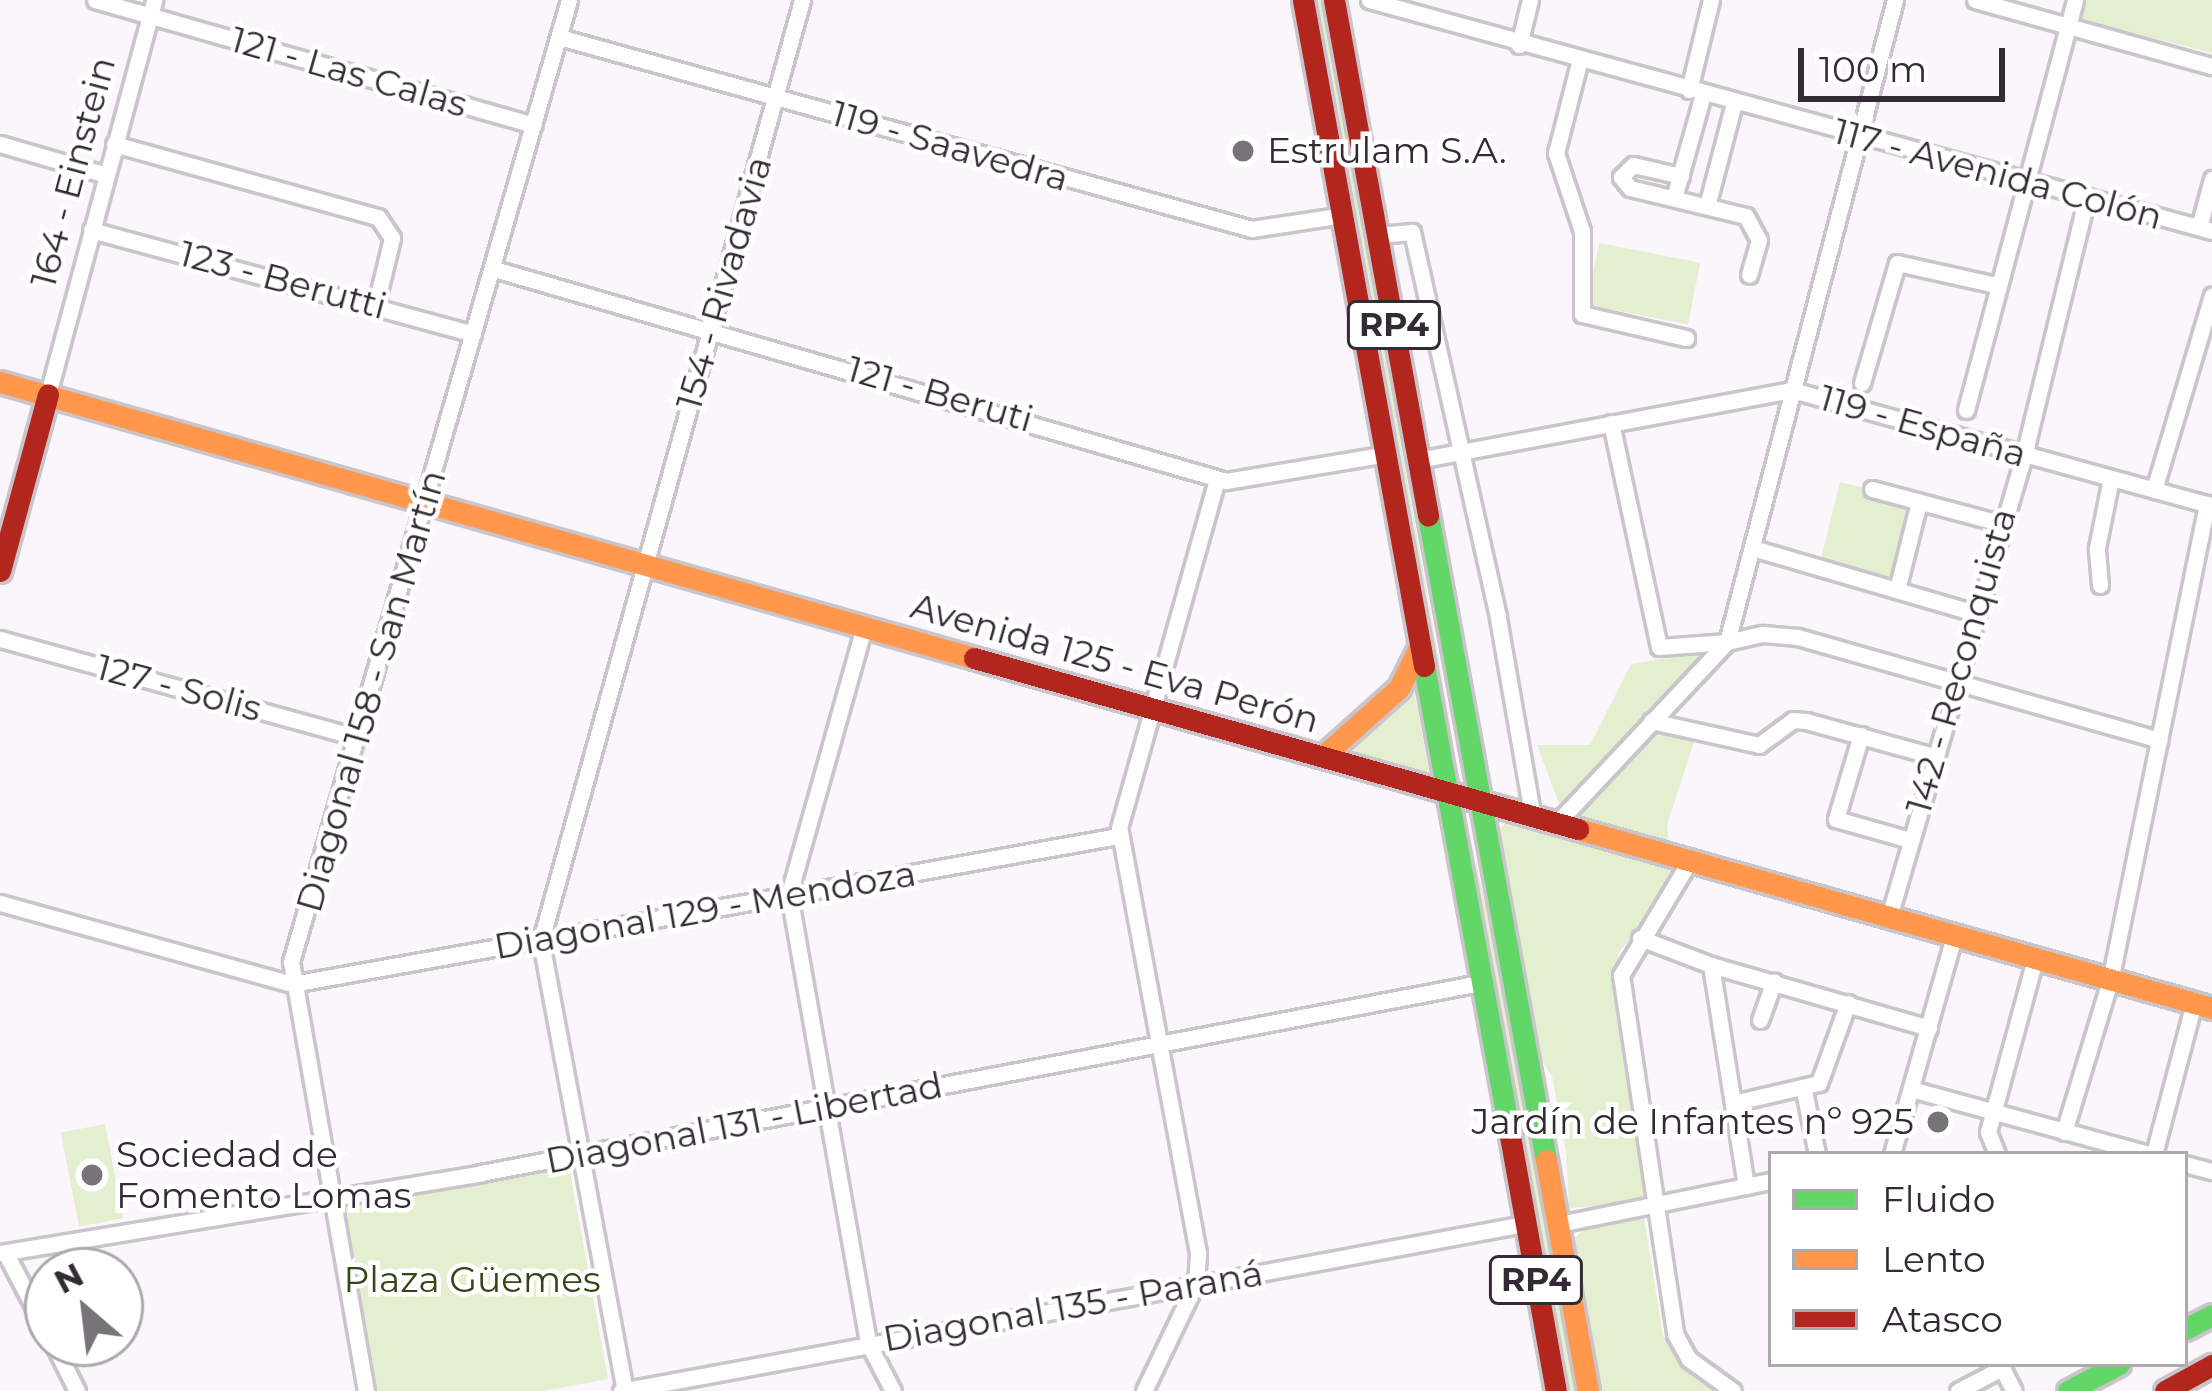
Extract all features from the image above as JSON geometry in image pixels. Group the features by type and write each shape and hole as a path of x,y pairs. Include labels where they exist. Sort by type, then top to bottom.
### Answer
{"main road":[{"name":"RP4","path":"1304,0 1556,1391"},
{"name":"RP4","path":"1334,0 1588,1391"},
{"name":"Avenida 125 - Eva Perón","path":"0,382 1323,756 1446,796 2203,1005"},
{"name":"164 - Einstein","path":"0,571 48,394"},
{"path":"1323,756 1399,688 1420,645"},
{"path":"2165,1391 2212,1365"},
{"path":"2068,1391 2114,1367"}],"street":[{"name":"121 - Las Calas","path":"95,0 152,8 534,124"},
{"name":"Diagonal 158 - San Martín","path":"366,1391 292,984 357,737 569,0"},
{"name":"154 - Rivadavia","path":"542,940 802,0"},
{"name":"117 - Avenida Colón","path":"1369,0 1579,63 2206,229"},
{"path":"1519,46 1530,0"},
{"path":"1674,198 1711,0"},
{"path":"1544,822 1727,642 1756,549 1792,390 1894,0"},
{"path":"1975,0 2212,66"},
{"path":"1966,410 2075,0"},
{"name":"164 - Einstein","path":"48,394 152,8"},
{"name":"119 - Saavedra","path":"559,38 1252,229 1343,215"},
{"path":"1579,63 1556,154 1582,232 1582,314 1686,338"},
{"path":"1707,206 1734,103"},
{"path":"0,144 107,175"},
{"path":"114,144 378,217 392,238 376,304"},
{"path":"1681,176 1633,165 1621,174 1626,187 1753,222 1759,240 1750,275"},
{"path":"2206,229 2212,179"},
{"name":"142 - Reconquista","path":"1889,916 2022,455 2086,197"},
{"name":"123 - Berutti","path":"92,230 473,334"},
{"path":"1378,235 1412,232 1544,822"},
{"path":"1862,383 1897,263 1996,285"},
{"name":"121 - Beruti","path":"494,269 1217,479 1253,480 1388,454"},
{"path":"2154,490 2212,295"},
{"name":"119 - España","path":"1418,460 1792,390 2209,505"},
{"path":"1610,423 1659,647 1675,652 1727,642 1798,637 2160,740"},
{"path":"2100,585 2097,548 2111,478"},
{"path":"1144,1391 1196,1282 1197,1239 1118,836 1217,479"},
{"path":"1872,489 2000,523"},
{"path":"1897,590 1919,502"},
{"path":"2064,1132 2110,981 2209,505"},
{"path":"1756,549 1975,614"},
{"path":"863,627 789,894 868,1343 893,1391"},
{"name":"127 - Solis","path":"0,639 357,737"},
{"path":"1651,721 1759,745 1793,720 1934,756"},
{"path":"1861,735 1836,819 1910,840"},
{"name":"Diagonal 129 - Mendoza","path":"292,984 1118,836"},
{"path":"1689,862 1680,888 1640,938 1621,975 1678,1342 1733,1391"},
{"path":"0,903 292,984"},
{"path":"1893,1151 1954,935"},
{"path":"1640,938 1712,965 1929,1028"},
{"path":"542,940 623,1391"},
{"path":"1995,1151 1988,1138 1992,1112 2035,959"},
{"path":"1712,965 1746,1186"},
{"path":"1760,1020 1774,981"},
{"name":"Diagonal 131 - Libertad","path":"3,1253 329,1199 1480,983"},
{"path":"1733,1103 1804,1090 1824,1076 1847,1003"},
{"path":"2152,1151 2203,1005"},
{"path":"1911,1089 2127,1151"},
{"path":"1804,1090 1815,1151"},
{"path":"1559,1224 1768,1182"},
{"name":"Diagonal 135 - Paraná","path":"623,1391 1525,1224"},
{"path":"3,1253 24,1291"},
{"path":"1958,1391 1999,1367"}],"green space":[{"path":"1314,0 1323,0 1454,747 1451,741"},
{"path":"2087,0 2212,0 2212,53 2082,20"},
{"path":"1599,243 1700,263 1688,324 1587,305"},
{"path":"1840,482 1919,502 1897,587 1819,567"},
{"path":"1711,651 1560,806 1537,745 1590,745 1631,664"},
{"path":"1407,688 1414,691 1429,771 1420,776 1345,755"},
{"path":"1654,731 1695,739 1667,825 1669,844 1576,817"},
{"path":"1509,819 1678,868 1675,887 1618,953 1647,1165 1646,1193 1634,1203 1569,1208 1566,1151 1552,1076 1534,1049 1499,830"},
{"path":"1469,833 1498,957 1578,1391 1568,1391"},
{"name":"Sociedad de Fomento Lomas","path":"105,1124 123,1218 79,1227 61,1133"},
{"name":"Plaza Güemes","path":"566,1150 608,1379 544,1391 371,1391 335,1193"},
{"path":"1644,1218 1663,1336 1716,1391 1600,1391 1570,1242 1586,1228"}],"traffic: fast":[{"path":"1428,515 1546,1160"},
{"path":"1424,666 1510,1136"},
{"path":"2188,1327 2212,1315"},
{"path":"2068,1391 2113,1367"}],"traffic: slow":[{"path":"0,382 974,658"},
{"path":"1323,756 1399,688 1419,648"},
{"path":"1578,829 2212,1008"},
{"path":"1546,1160 1588,1391"}],"traffic: jam":[{"path":"1303,0 1424,666"},
{"path":"1334,0 1428,515"},
{"path":"0,571 48,394"},
{"path":"974,658 1578,829"},
{"path":"1510,1136 1556,1391"},
{"path":"2165,1391 2212,1365"}],"place":[{"name":"Estrulam S.A.","path":"1243,151"},
{"name":"Jardín de Infantes nº 925","path":"1938,1122"},
{"name":"Sociedad de Fomento Lomas","path":"92,1175"}]}
